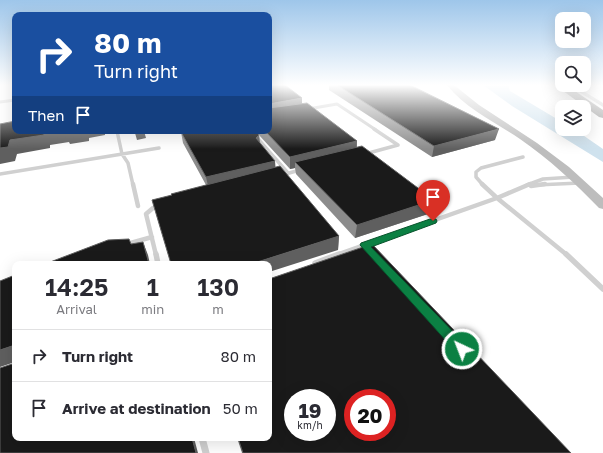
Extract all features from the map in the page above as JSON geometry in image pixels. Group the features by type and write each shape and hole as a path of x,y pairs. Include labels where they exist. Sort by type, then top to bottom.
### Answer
{"highway":[{"path":"588,106 603,115"},
{"path":"591,116 603,125"}],"main road":[{"path":"476,106 523,138 578,180 603,205"}],"lane":[{"path":"306,110 326,106"},
{"path":"340,106 398,145 361,155"},
{"path":"118,134 122,154 128,163 138,206"},
{"path":"254,134 288,173"},
{"path":"0,174 159,148"},
{"path":"523,157 481,168 476,172 476,177 480,183 497,198 561,250 603,289"},
{"path":"274,177 303,169"},
{"path":"528,187 538,181 550,178 578,180"},
{"path":"313,264 528,187 578,180"},
{"path":"157,261 146,214 153,208 164,205"},
{"path":"124,245 152,238"},
{"path":"364,245 370,251"},
{"path":"203,441 206,453"}],"water":[{"path":"512,106 535,106 555,118 555,132"},
{"path":"561,136 584,136 603,149 603,162"}],"building":[{"path":"311,106 357,141 290,157 268,134 272,134 272,108"},
{"path":"371,106 453,106 499,129 434,146"},
{"path":"12,122 12,134 44,135 10,140 8,147 0,148 0,124"},
{"path":"182,134 258,134 256,138 275,161 206,177"},
{"path":"362,146 434,200 357,225 295,162"},
{"path":"280,166 339,236 260,261 170,261 152,200 172,195 171,194"},
{"path":"129,239 131,244 143,242 148,261 53,261 108,240"},
{"path":"372,244 571,453 243,453 239,441 272,441 272,278"},
{"path":"12,276 12,346 0,350 0,281"},
{"path":"12,364 12,441 193,441 196,453 0,453 0,368"}],"route":[{"path":"433,221 364,245 462,349"}]}
